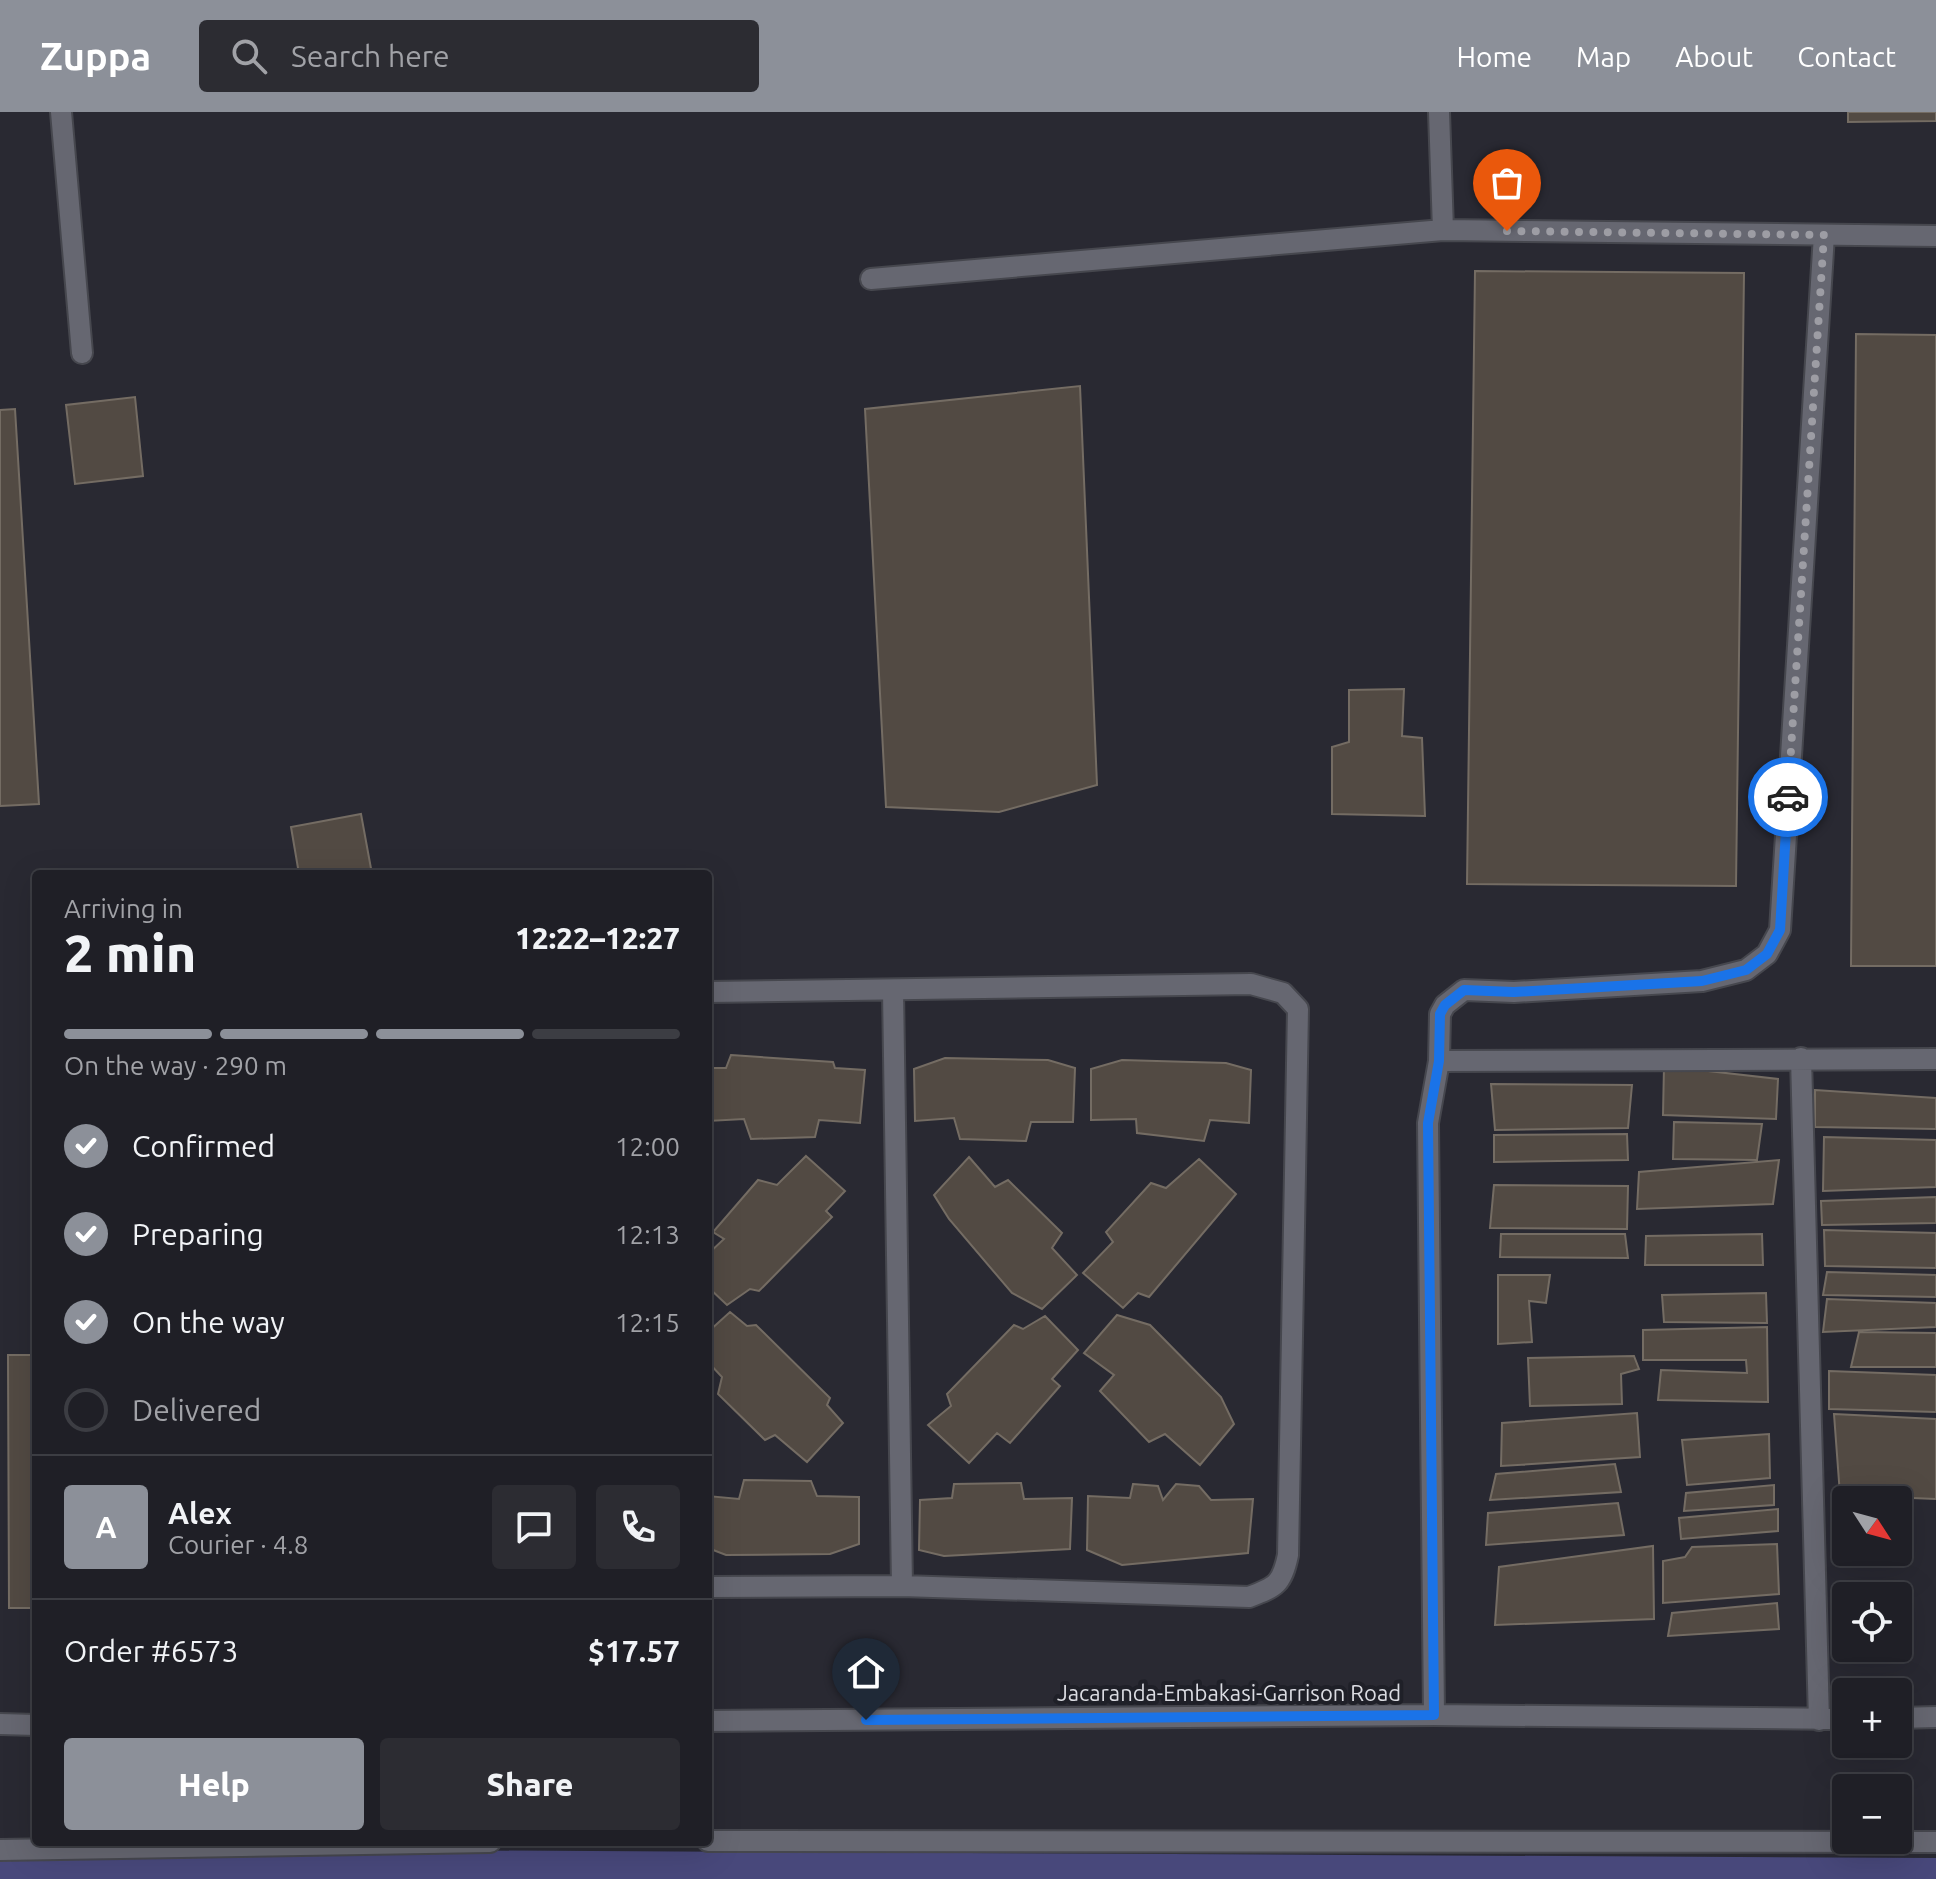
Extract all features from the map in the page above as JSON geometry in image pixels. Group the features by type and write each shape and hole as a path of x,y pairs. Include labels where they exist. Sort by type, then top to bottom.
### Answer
{"street":[{"path":"61,112 82,353"},
{"path":"1439,112 1443,230"},
{"path":"871,279 1443,230 1936,236"},
{"path":"1434,1715 1428,1123 1439,1061 1440,1014 1445,1005 1464,990 1514,992 1702,981 1746,970 1767,954 1780,930 1824,235"},
{"path":"712,992 1251,984 1283,993 1298,1009 1288,1555 1283,1575 1272,1589 1249,1597 902,1586 712,1587"},
{"path":"893,990 902,1586"},
{"path":"1801,1058 1819,1720"},
{"path":"1439,1061 1936,1059"},
{"name":"Jacaranda-Embakasi-Garrison Road","path":"712,1721 1434,1715 1832,1720"},
{"path":"1912,1718 1936,1717"},
{"path":"0,1724 32,1725"},
{"path":"712,1841 1936,1842"},
{"path":"0,1850 245,1846"}],"shaded area":[{"path":"0,1848 1936,1858 1936,1879 0,1879"}],"building":[{"path":"1848,112 1936,112 1936,121 1848,122"},
{"path":"1475,271 1744,273 1736,886 1467,884"},
{"path":"1856,334 1936,335 1936,966 1851,966"},
{"path":"1080,386 1097,785 999,812 886,807 865,409"},
{"path":"135,397 143,476 75,484 66,405"},
{"path":"15,409 39,804 0,806 0,410"},
{"path":"1404,689 1402,736 1422,738 1425,816 1332,814 1332,747 1349,742 1349,690"},
{"path":"361,814 371,870 298,870 291,827"},
{"path":"731,1055 833,1062 835,1068 865,1070 860,1123 819,1120 815,1137 751,1139 744,1119 712,1121 712,1068 726,1068"},
{"path":"945,1058 1048,1060 1075,1068 1073,1122 1031,1122 1026,1141 960,1139 954,1118 915,1121 914,1069"},
{"path":"1122,1060 1226,1063 1251,1070 1249,1123 1210,1120 1204,1141 1137,1133 1136,1119 1091,1120 1091,1069"},
{"path":"1664,1066 1778,1079 1776,1119 1663,1115"},
{"path":"1491,1084 1632,1085 1628,1128 1495,1130"},
{"path":"1815,1090 1936,1098 1936,1129 1815,1127"},
{"path":"1674,1122 1762,1124 1757,1160 1673,1159"},
{"path":"1627,1134 1628,1160 1494,1162 1494,1135"},
{"path":"1824,1137 1936,1140 1936,1187 1823,1191"},
{"path":"806,1156 845,1191 826,1211 832,1217 759,1291 750,1289 727,1305 712,1291 712,1250 724,1239 713,1232 758,1180 777,1185"},
{"path":"969,1157 995,1187 1008,1180 1062,1233 1052,1248 1077,1275 1042,1309 1012,1293 949,1219 934,1195"},
{"path":"1199,1159 1236,1194 1149,1297 1138,1293 1123,1308 1083,1273 1113,1242 1106,1232 1151,1183 1166,1188"},
{"path":"1779,1160 1773,1204 1637,1209 1639,1172"},
{"path":"1494,1185 1628,1186 1627,1229 1490,1228"},
{"path":"1936,1197 1936,1223 1822,1225 1821,1201"},
{"path":"1824,1230 1936,1233 1936,1268 1825,1266"},
{"path":"1501,1234 1625,1234 1628,1258 1500,1257"},
{"path":"1762,1234 1763,1265 1645,1265 1646,1236"},
{"path":"1827,1272 1936,1275 1936,1297 1823,1295"},
{"path":"1498,1275 1550,1275 1546,1303 1529,1301 1532,1342 1498,1344"},
{"path":"1766,1293 1767,1323 1664,1322 1662,1295"},
{"path":"1827,1299 1936,1303 1936,1327 1823,1332"},
{"path":"730,1312 747,1326 756,1325 830,1398 827,1405 843,1423 807,1462 775,1435 765,1440 718,1394 722,1377 712,1366 712,1328"},
{"path":"1117,1315 1150,1325 1221,1397 1234,1424 1200,1465 1165,1434 1149,1442 1100,1391 1114,1375 1084,1353"},
{"path":"1045,1316 1078,1350 1052,1379 1060,1386 1010,1443 997,1433 969,1463 928,1425 951,1406 947,1394 1014,1325 1023,1329"},
{"path":"1767,1327 1768,1402 1658,1400 1661,1370 1747,1373 1746,1360 1643,1360 1643,1330"},
{"path":"1859,1332 1936,1333 1936,1367 1851,1367"},
{"path":"8,1355 32,1355 32,1608 9,1608"},
{"path":"1634,1356 1639,1369 1621,1374 1622,1404 1530,1406 1528,1358"},
{"path":"1829,1371 1936,1375 1936,1412 1829,1409"},
{"path":"1637,1413 1640,1457 1501,1466 1502,1423"},
{"path":"1834,1414 1936,1419 1936,1499 1912,1498 1912,1486 1839,1486"},
{"path":"1769,1434 1770,1478 1687,1485 1682,1440"},
{"path":"1615,1464 1621,1492 1490,1500 1496,1474"},
{"path":"744,1480 811,1481 817,1496 859,1497 859,1544 830,1554 726,1555 712,1550 712,1496 739,1499"},
{"path":"1021,1483 1024,1499 1072,1498 1070,1549 944,1556 919,1550 920,1500 952,1498 954,1484"},
{"path":"1133,1484 1158,1486 1163,1500 1176,1484 1199,1486 1211,1500 1253,1499 1248,1553 1122,1565 1087,1550 1088,1496 1130,1498"},
{"path":"1774,1485 1774,1505 1684,1511 1686,1493"},
{"path":"1618,1503 1624,1535 1486,1545 1488,1513"},
{"path":"1778,1509 1778,1531 1681,1539 1679,1518"},
{"path":"1777,1544 1779,1594 1663,1603 1663,1561 1685,1557 1692,1547"},
{"path":"1653,1546 1654,1619 1495,1625 1499,1567"},
{"path":"1777,1603 1779,1629 1668,1636 1672,1613"}],"way so far":[{"path":"1507,231 1824,235 1788,797"}],"route":[{"path":"866,1720 1434,1715 1428,1123 1439,1061 1440,1014 1445,1005 1464,990 1514,992 1702,981 1746,970 1767,954 1780,930 1788,797"}]}
